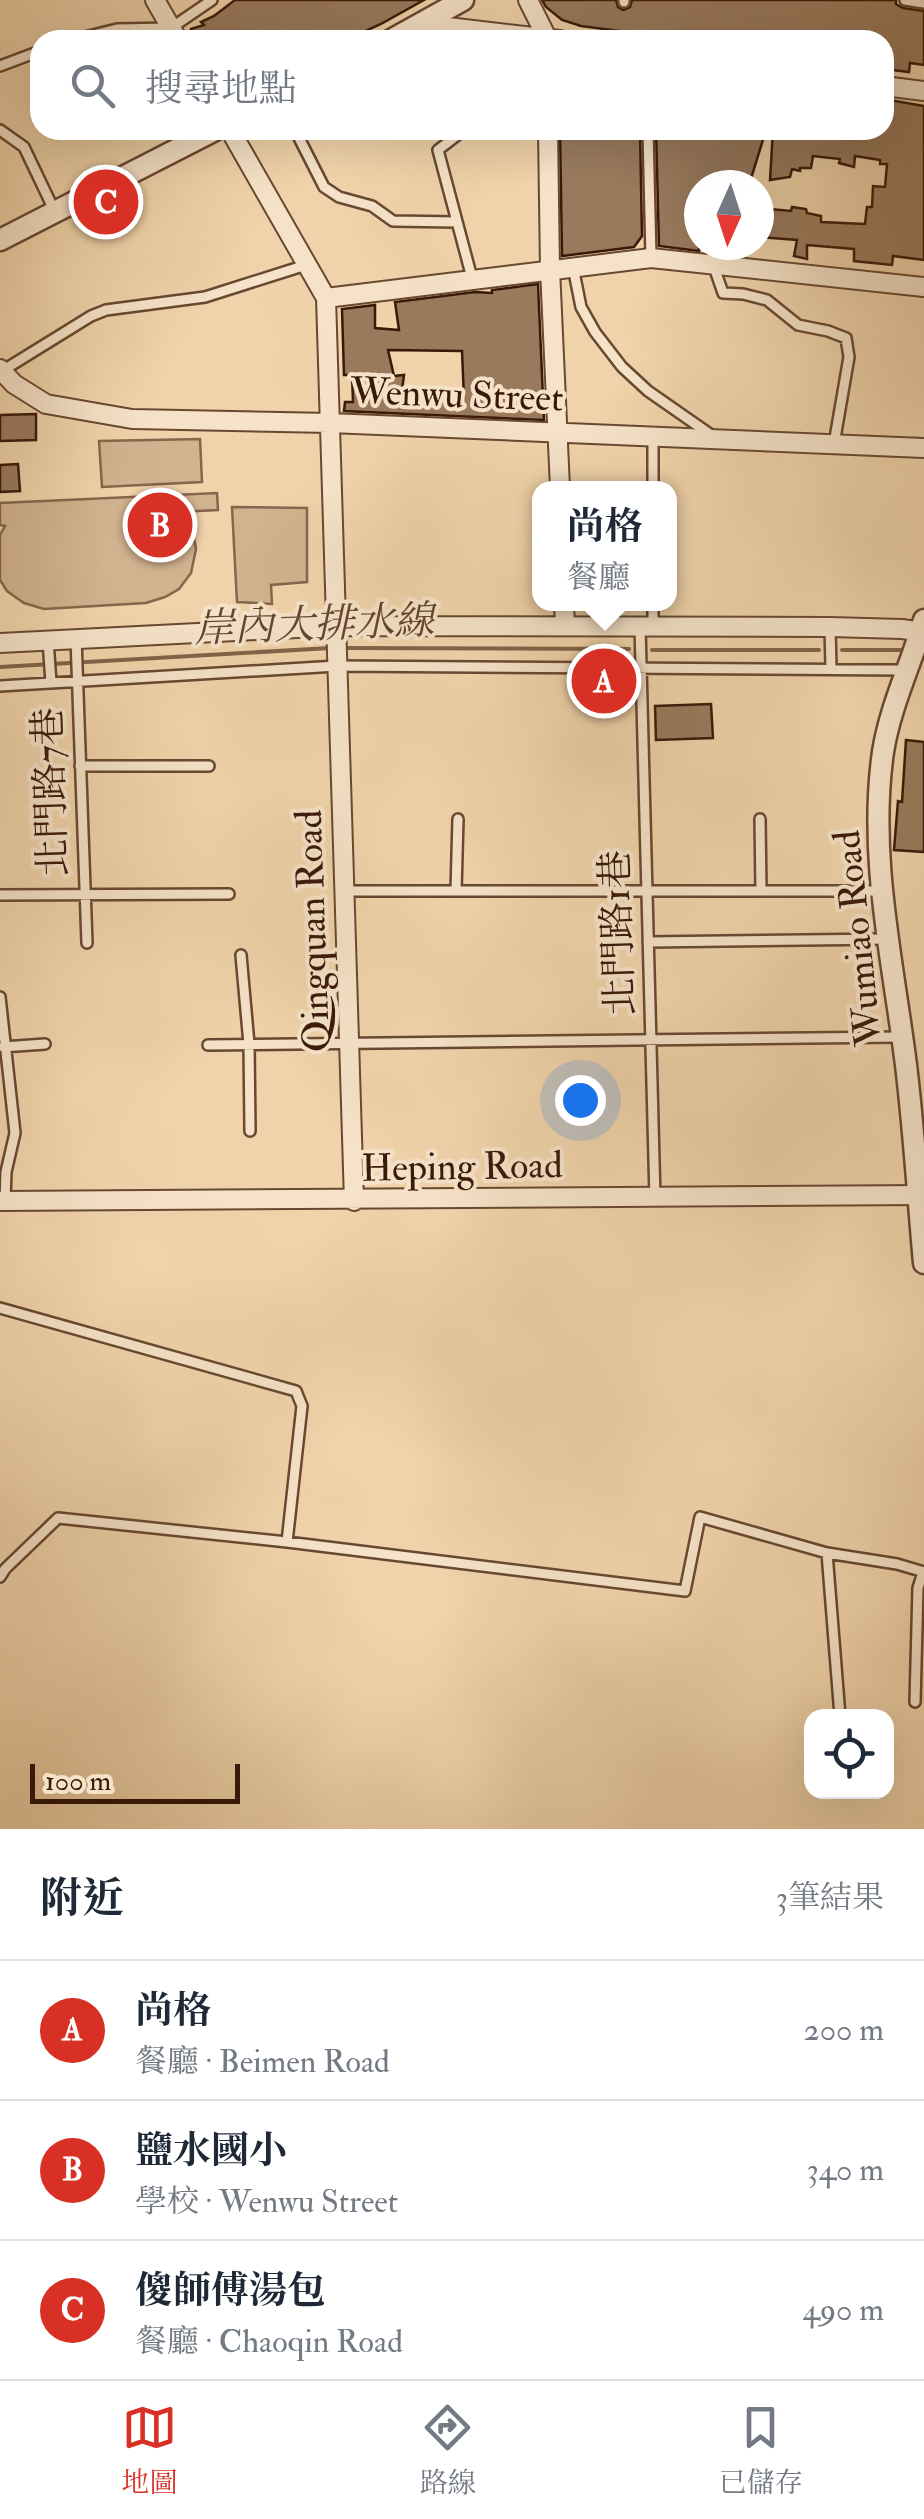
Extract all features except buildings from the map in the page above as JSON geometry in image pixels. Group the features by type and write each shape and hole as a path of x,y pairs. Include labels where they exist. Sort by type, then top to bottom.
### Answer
{"street":[{"path":"155,0 173,30"},
{"path":"528,0 546,30"},
{"path":"410,30 451,3"},
{"path":"422,24 474,30"},
{"path":"894,87 924,91"},
{"path":"0,240 195,140"},
{"path":"236,140 326,298 336,631"},
{"path":"548,140 560,481"},
{"path":"326,298 651,258 924,288"},
{"name":"Wenwu Street","path":"1,370 14,384 46,404 132,420 330,423 924,448"},
{"path":"564,611 565,626"},
{"path":"0,643 48,648 336,631 565,626 923,628"},
{"name":"Wumiao Road","path":"923,628 906,670 884,751 878,832 881,891 901,1037 915,1067 924,1264"},
{"name":"Qingquan Road","path":"336,631 354,1201"},
{"name":"Heping Road","path":"3,1201 921,1195"}],"lane":[{"path":"179,30 212,0"},
{"path":"905,0 924,3"},
{"path":"0,66 30,55"},
{"path":"0,130 24,147 55,212"},
{"path":"300,140 324,187 340,197 372,206 393,221 457,222"},
{"path":"451,140 438,150 472,278"},
{"path":"648,140 651,258"},
{"path":"1,370 106,310 205,297 307,264"},
{"path":"713,264 723,293 766,300 798,325 846,338 849,356 834,444"},
{"path":"573,266 580,307 622,367 716,438"},
{"path":"653,435 653,481"},
{"name":"北門路1巷","path":"651,611 641,667 655,1198"},
{"path":"830,626 830,668"},
{"name":"北門路7巷","path":"76,646 86,943"},
{"path":"48,648 51,679"},
{"path":"0,686 78,677 337,663 906,670"},
{"path":"80,766 209,766"},
{"path":"456,891 458,819"},
{"path":"760,819 761,891"},
{"path":"344,891 881,891"},
{"path":"0,895 228,894"},
{"path":"648,942 887,939"},
{"path":"241,955 249,1044 250,1131"},
{"path":"0,998 6,1097 15,1133 3,1201"},
{"path":"208,1044 901,1037"},
{"path":"3,1047 45,1044"},
{"path":"0,1308 296,1391 302,1406 287,1542"},
{"path":"2,1571 58,1518 685,1591 700,1518 827,1553 924,1572 918,1588 915,1702"},
{"path":"827,1553 839,1709"}],"shaded area":[{"path":"200,439 202,482 102,487 99,441"},
{"path":"217,493 218,510 178,512 193,533 196,549 191,573 179,589 165,597 146,603 44,609 24,603 7,591 0,580 0,535 5,526 0,525 0,503"},
{"path":"232,507 307,508 307,582 271,585 272,604 237,602"}],"waterway":[{"name":"岸內大排水線","path":"0,667 330,648"},
{"name":"岸內大排水線","path":"344,648 629,649"},
{"name":"岸內大排水線","path":"652,650 819,650"},
{"name":"岸內大排水線","path":"842,650 900,650"}],"place":[{"name":"傻師傅湯包","path":"106,202"},
{"name":"鹽水國小","path":"160,525"},
{"name":"尚格","path":"604,681"}]}
